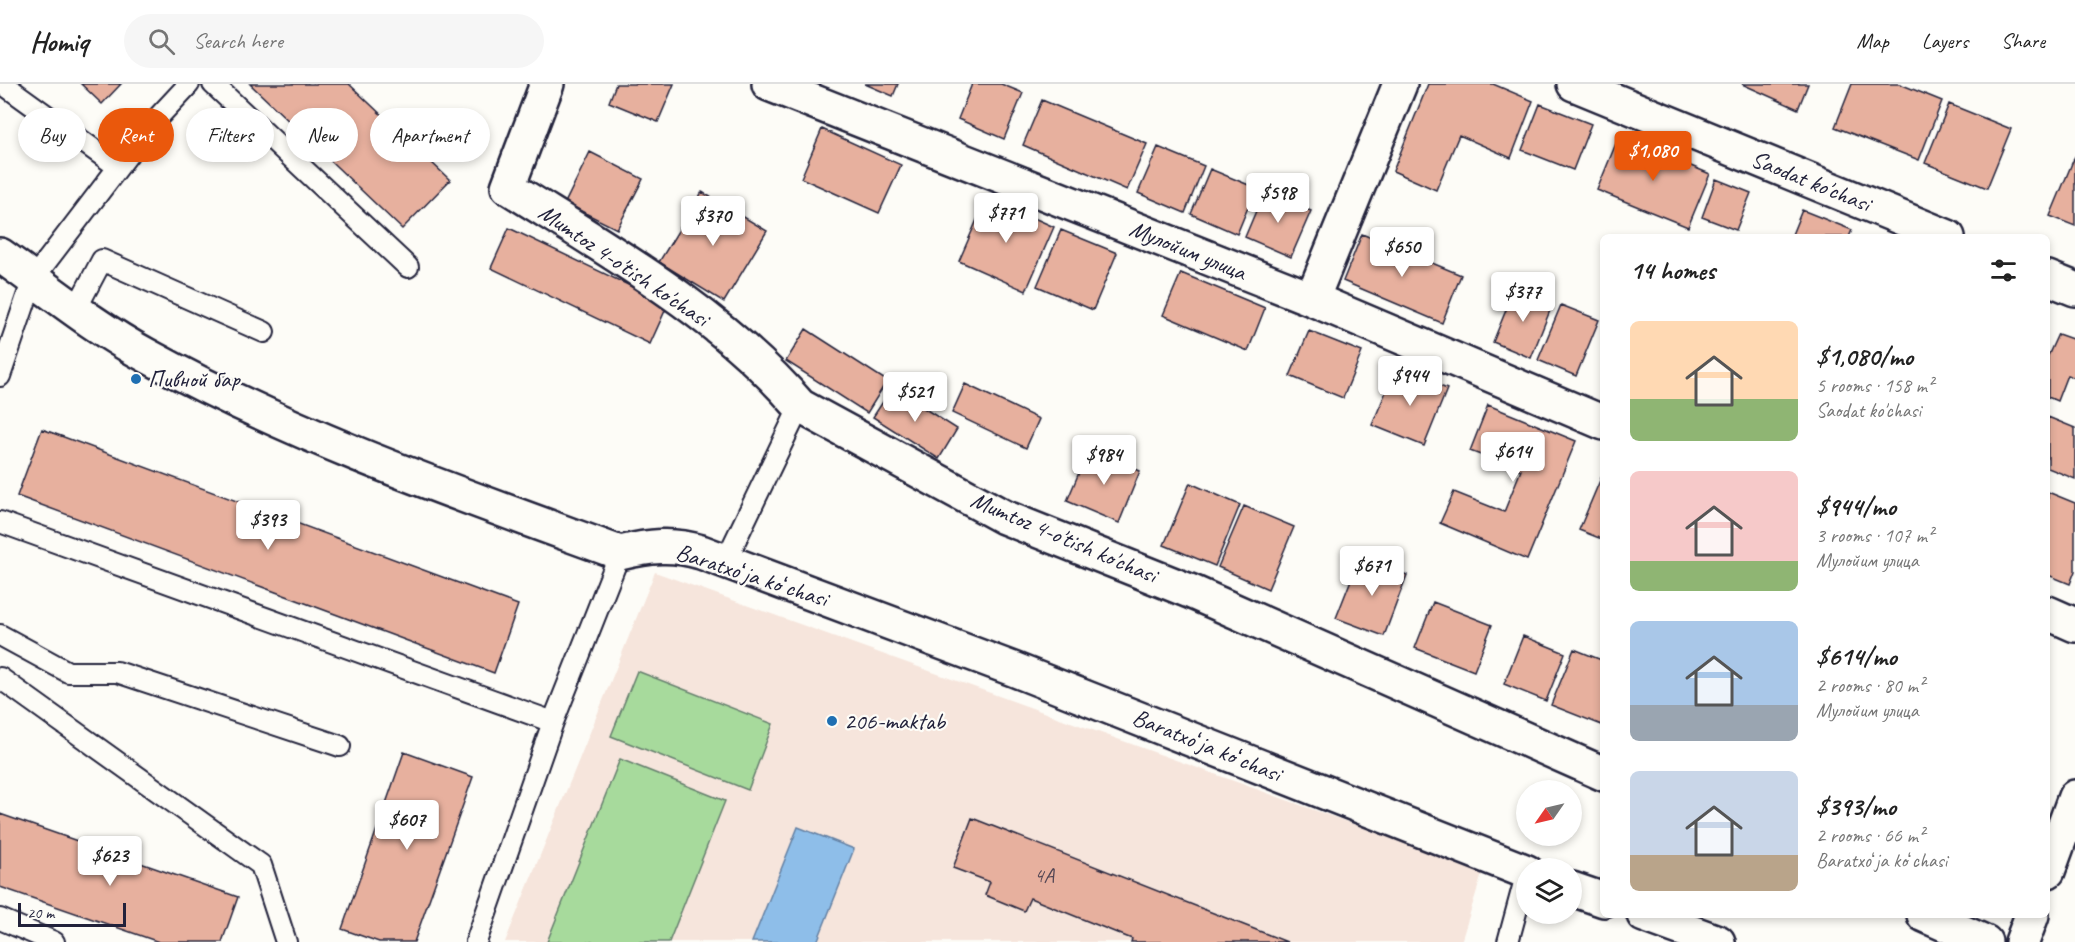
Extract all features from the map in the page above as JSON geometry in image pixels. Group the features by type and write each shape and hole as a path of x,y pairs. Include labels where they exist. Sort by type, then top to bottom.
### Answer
{"street":[{"name":"Mumtoz 4-o'tish ko'chasi","path":"547,84 508,187 681,297 777,379 800,406 1005,517 1192,592 1600,772"},
{"name":"Мулойим улица","path":"769,84 1312,299 1600,421"},
{"path":"1312,299 1400,84"},
{"name":"Saodat ko'chasi","path":"1574,84 1941,234"},
{"path":"0,255 75,311 144,355 219,393 383,466 620,553"},
{"path":"2050,279 2075,289"},
{"name":"Baratxoʻja koʻchasi","path":"620,553 649,546 689,549 1013,669 1516,868"},
{"path":"2050,614 2075,625"},
{"path":"2050,866 2075,796"},
{"path":"1582,892 1600,899"},
{"path":"1652,918 1718,942"},
{"path":"1931,918 1985,942"},
{"path":"2022,942 2031,918"}],"lane":[{"path":"3,84 118,167"},
{"path":"0,376 33,279 149,127 189,84"},
{"path":"213,84 408,267"},
{"path":"75,311 102,260 264,332"},
{"path":"725,562 800,406"},
{"path":"0,522 553,722"},
{"path":"476,942 553,722 620,553"},
{"path":"0,635 68,672 117,672 340,746"},
{"path":"0,678 261,866 286,942"},
{"path":"1509,942 1516,915"},
{"path":"0,919 54,942"}],"shaded area":[{"name":"206-maktab","path":"655,572 1483,871 1461,942 505,942"}],"green space":[{"path":"637,671 773,724 748,790 611,736"},
{"path":"620,759 725,801 669,942 547,942"}],"water":[{"path":"798,827 854,849 817,942 752,942"}],"building":[{"path":"81,84 121,84 102,104"},
{"path":"250,84 349,84 374,108 370,108 370,162 431,162 450,180 402,229 332,162 358,162 358,108 286,108 286,118"},
{"path":"616,84 674,84 658,122 609,102"},
{"path":"865,84 898,84 893,96"},
{"path":"972,84 1001,84 1023,93 1004,139 958,119"},
{"path":"1428,84 1493,84 1533,101 1511,158 1459,135 1436,190 1393,171"},
{"path":"1742,84 1808,84 1798,109"},
{"path":"1852,84 1900,84 1942,101 1919,160 1835,127"},
{"path":"1042,100 1147,144 1127,190 1023,145"},
{"path":"1540,104 1591,124 1573,170 1522,150"},
{"path":"1949,104 2011,129 1987,188 1925,163"},
{"path":"822,129 901,165 879,213 801,178"},
{"path":"1619,136 1710,174 1688,227 1597,190"},
{"path":"1158,147 1204,166 1185,213 1138,193"},
{"path":"590,152 643,179 617,229 565,203"},
{"path":"2075,156 2075,226 2050,216"},
{"path":"1210,169 1256,188 1237,234 1191,214"},
{"path":"1716,179 1751,193 1736,230 1702,217"},
{"path":"702,192 767,231 724,302 659,262"},
{"path":"1264,192 1311,211 1291,257 1245,237"},
{"path":"987,197 1054,227 1026,291 959,261"},
{"path":"1802,210 1852,230 1850,234 1792,234"},
{"path":"509,228 668,304 650,344 491,268"},
{"path":"1061,230 1117,253 1093,310 1037,286"},
{"path":"1362,234 1461,275 1442,323 1343,281"},
{"path":"1181,273 1265,308 1248,351 1163,315"},
{"path":"1515,288 1553,303 1531,358 1493,342"},
{"path":"1561,305 1599,320 1576,376 1538,360"},
{"path":"806,329 887,381 867,413 786,361"},
{"path":"1309,331 1362,352 1343,398 1290,376"},
{"path":"2058,334 2075,340 2075,378 2067,375 2057,401 2050,398 2050,352"},
{"path":"1396,368 1447,389 1424,446 1372,425"},
{"path":"965,384 1039,419 1026,448 952,413"},
{"path":"892,388 957,429 939,459 873,417"},
{"path":"1488,405 1576,441 1527,560 1440,523 1454,492 1504,512 1521,470 1470,451"},
{"path":"2050,418 2075,428 2075,479 2050,469"},
{"path":"42,429 518,605 494,673 17,496"},
{"path":"1089,449 1140,471 1119,523 1067,501"},
{"path":"1600,480 1600,538 1579,530"},
{"path":"1190,483 1240,505 1215,566 1164,545"},
{"path":"2050,493 2075,503 2075,571 2070,584 2050,576"},
{"path":"1244,506 1294,527 1268,589 1218,567"},
{"path":"1360,557 1407,575 1384,636 1336,618"},
{"path":"1433,602 1492,625 1474,671 1415,648"},
{"path":"1523,636 1565,653 1546,701 1504,684"},
{"path":"1574,649 1600,659 1600,724 1551,705"},
{"path":"404,752 473,777 414,942 379,942 342,929"},
{"path":"0,814 238,897 222,942 159,942 0,887"},
{"path":"972,818 1287,942 1131,942 1132,939 1030,898 1024,911 985,895 990,882 953,868"}],"place":[{"name":"Пивной бар","path":"136,379"},
{"name":"206-maktab","path":"832,721"}]}
